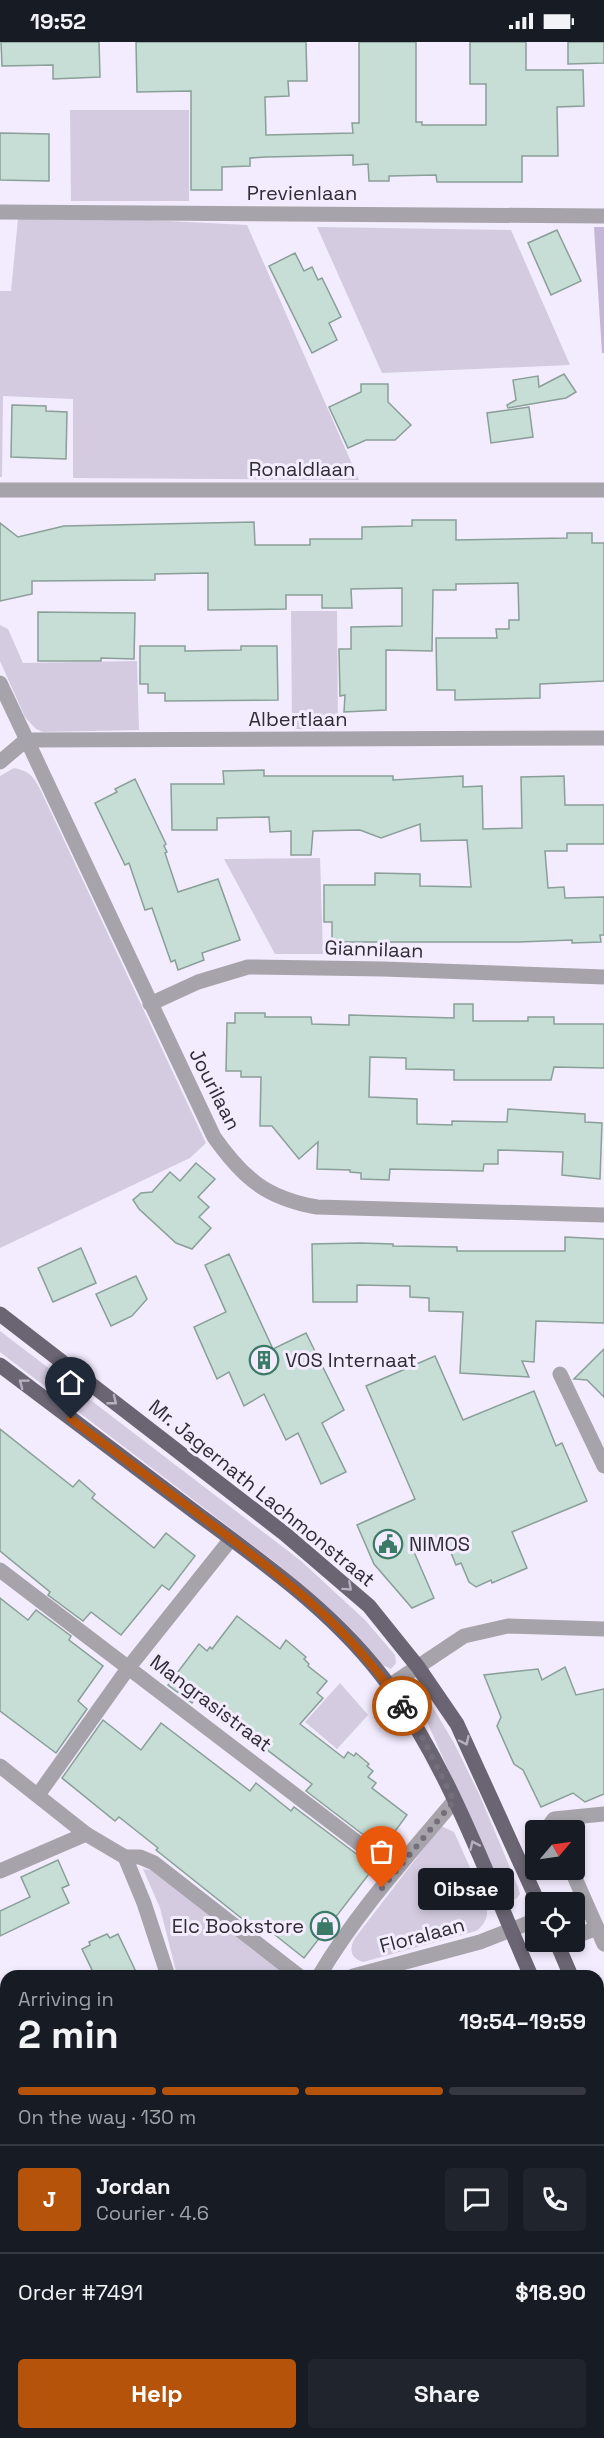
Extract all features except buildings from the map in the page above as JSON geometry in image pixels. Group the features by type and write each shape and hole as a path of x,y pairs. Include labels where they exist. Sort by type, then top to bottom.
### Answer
{"main road":[{"name":"Mr. Jagernath Lachmonstraat","path":"0,1314 331,1572 369,1606 418,1667 457,1724 533,1892"},
{"path":"0,1365 266,1564 337,1624 389,1686 424,1740 454,1801 528,1970"},
{"path":"562,1952 568,1970"}],"street":[{"name":"Previenlaan","path":"0,212 604,216"},
{"name":"Ronaldlaan","path":"0,490 604,490"},
{"name":"Jourilaan","path":"0,683 214,1137 248,1179 264,1190 299,1204 317,1208 604,1215"},
{"name":"Albertlaan","path":"26,740 604,738"},
{"path":"0,762 26,740"},
{"name":"Giannilaan","path":"150,1004 198,982 248,967 604,977"},
{"path":"560,1374 604,1466"},
{"path":"38,1795 129,1666 231,1539"},
{"name":"Mangrasistraat","path":"0,1570 129,1666 395,1871"},
{"path":"389,1686 464,1636 508,1626 604,1629"},
{"path":"0,1767 86,1834 124,1857 140,1857 154,1863 291,1970"},
{"path":"322,1970 395,1871 454,1801"},
{"path":"553,1820 604,1814"},
{"path":"0,1871 86,1834"},
{"path":"124,1857 144,1903 166,1970"},
{"path":"575,1880 604,1944"},
{"name":"Floralaan","path":"375,1970 480,1942 525,1924"},
{"path":"585,1933 597,1928"}],"shaded area":[{"path":"70,110 189,110 189,201 71,201"},
{"path":"18,219 129,219 247,225 359,480 73,478 73,399 3,396 2,477 0,477 0,291 11,291"},
{"path":"317,227 511,230 570,365 382,373"},
{"path":"594,227 604,227 604,353 602,353"},
{"path":"291,611 337,611 338,729 292,729"},
{"path":"0,625 8,629 23,663 137,661 139,730 43,732 36,729 25,717 0,661"},
{"path":"14,768 30,775 40,789 206,1143 190,1158 0,1248 0,776"},
{"path":"320,858 323,954 275,954 224,859"},
{"path":"0,1331 300,1560 365,1620 395,1655 396,1663 391,1669 378,1663 316,1598 276,1563 0,1352"},
{"path":"412,1681 428,1699 454,1743 480,1796 518,1887 520,1894 511,1901 504,1896 410,1683"},
{"path":"340,1683 368,1715 337,1749 305,1722"},
{"path":"441,1826 454,1832 486,1903 487,1915 484,1922 476,1931 363,1962 355,1958 352,1946 355,1938"},
{"path":"143,1869 156,1871 285,1970 176,1970 160,1908"}],"way so far":[{"path":"382,1888 454,1801 424,1740 402,1706"}],"place":[{"name":"VOS Internaat","path":"264,1360"},
{"name":"NIMOS","path":"388,1544"},
{"name":"Oibsae","path":"382,1888"},
{"name":"Elc Bookstore","path":"325,1926"}],"route":[{"path":"71,1419 266,1564 337,1624 389,1686 402,1706"}]}
